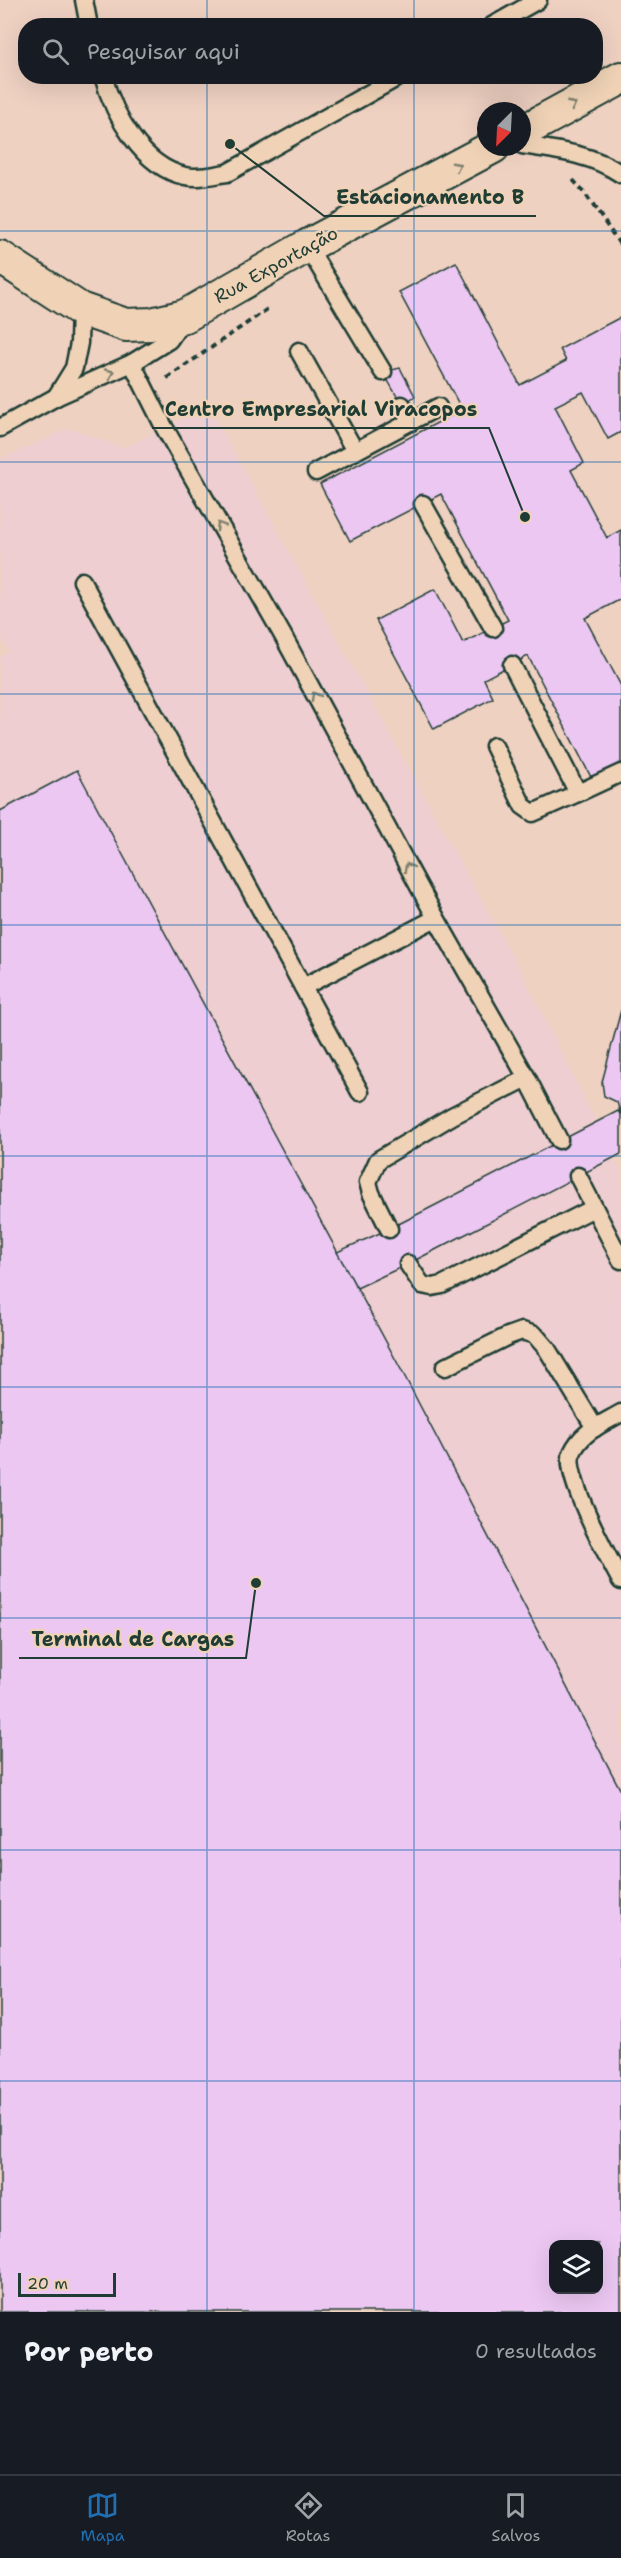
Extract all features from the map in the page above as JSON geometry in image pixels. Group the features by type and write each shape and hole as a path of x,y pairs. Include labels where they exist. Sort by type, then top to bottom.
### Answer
{"street":[{"path":"531,127 621,78"},
{"name":"Rua Exportação","path":"0,257 80,309 126,325 151,324 185,316 308,246 477,156"},
{"path":"0,286 47,288"}],"lane":[{"path":"84,0 87,18"},
{"path":"506,18 538,0"},
{"path":"106,84 118,114 141,149 164,168 185,176 200,177 227,173 386,84"},
{"path":"531,146 589,158 621,174"},
{"path":"308,246 383,372"},
{"path":"56,397 74,368 79,343 80,309"},
{"path":"0,428 56,397 132,363 169,340 185,316"},
{"path":"298,351 355,451"},
{"path":"132,363 436,918 527,1077 559,1140"},
{"path":"402,405 411,422"},
{"path":"316,471 355,451 388,441 411,422 438,408"},
{"path":"423,504 493,628"},
{"path":"82,581 360,1092"},
{"path":"512,665 578,793"},
{"path":"494,746 523,806 533,813 544,810 621,773"},
{"path":"303,987 436,918"},
{"path":"389,1229 368,1182 378,1160 452,1116 527,1077"},
{"path":"578,1176 621,1260"},
{"path":"408,1264 422,1285 432,1287 441,1285 594,1208"},
{"path":"445,1367 522,1331 535,1335 547,1349 595,1428"},
{"path":"621,1413 580,1439 570,1456 574,1483 621,1581"}],"path":[{"path":"570,177 584,192 621,246"},
{"path":"146,391 191,363 224,337 274,305"}],"shaded area":[{"path":"207,403 524,977 621,1172 621,2312 0,2312 0,657 9,652 0,635 0,460 69,428 124,448"}],"building":[{"path":"456,262 520,385 566,361 560,349 619,318 621,321 621,432 608,439 583,392 555,406 584,463 571,470 607,538 621,530 621,599 585,618 621,686 621,764 592,779 528,656 484,679 493,698 434,729 376,620 435,589 463,643 508,620 441,494 350,541 320,484 462,410 399,292"},
{"path":"400,368 415,396 402,405 383,372"},
{"path":"77,770 404,1375 621,1791 621,2312 0,2312 0,811"},
{"path":"621,1010 621,1115 617,1102 604,1096 602,1082"},
{"path":"618,1111 621,1115 621,1154 357,1288 337,1252 389,1229"}],"place":[{"name":"Estacionamento B","path":"230,144"},
{"name":"Centro Empresarial Viracopos","path":"525,517"},
{"name":"Terminal de Cargas","path":"256,1583"}]}
